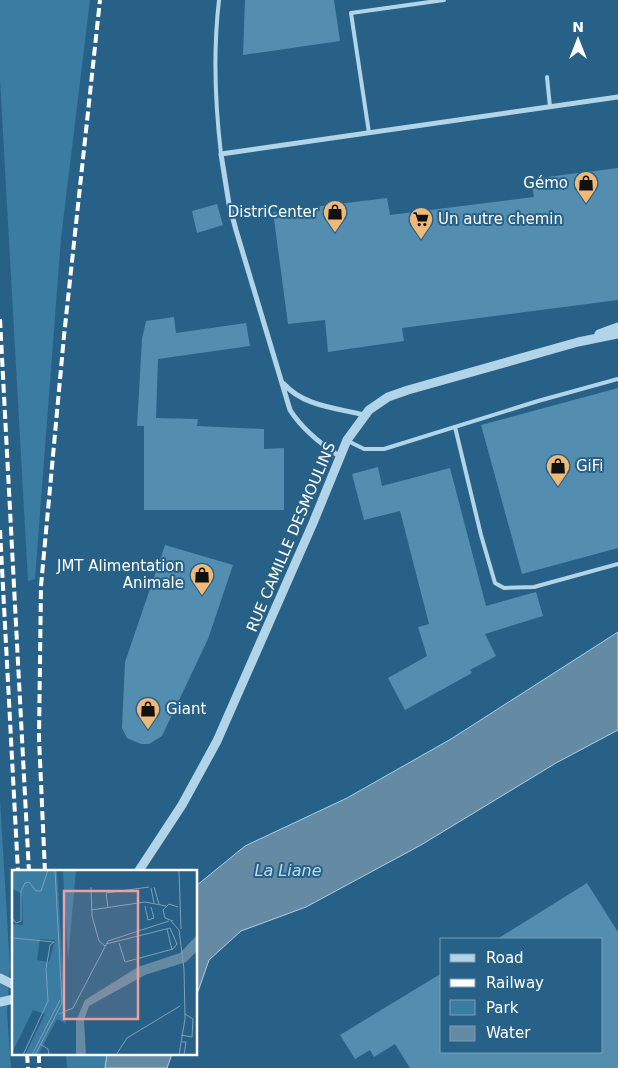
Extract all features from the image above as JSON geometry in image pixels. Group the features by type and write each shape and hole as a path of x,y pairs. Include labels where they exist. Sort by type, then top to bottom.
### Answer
{"street":[{"path":"339,456 314,438 294,416 287,402 236,230 221,154 618,97"},
{"name":"RUE CAMILLE DESMOULINS","path":"139,870 182,805 217,741 309,532 339,456 364,415 382,401 396,394 578,342 618,327"},
{"name":"RUE CAMILLE DESMOULINS","path":"578,342 618,334"},
{"path":"282,382 297,397 364,415"},
{"path":"0,978 12,984"}],"lane":[{"path":"219,0 215,60 217,116 221,154"},
{"path":"369,133 351,13 444,0"},
{"path":"547,77 550,107"},
{"path":"347,440 364,449 384,449 538,401 618,379"},
{"path":"455,427 481,535 495,583 504,588 534,586 618,564"}],"green space":[{"path":"0,0 90,0 61,238 35,579 28,581 0,79"},
{"path":"0,800 10,967 7,1013 11,1068 0,1068"},
{"path":"66,1056 107,1056 105,1068 67,1068"}],"water":[{"name":"La Liane","path":"618,632 618,730 556,763 421,845 306,907 241,931 209,960 198,991 198,884 245,846 347,798 451,739"},
{"path":"107,1056 171,1056 167,1068 105,1068"}],"building":[{"path":"245,0 334,0 340,41 243,55"},
{"path":"618,168 618,300 402,328 404,341 328,352 325,320 288,324 273,212 387,198 390,215 534,197 531,179"},
{"path":"217,204 223,225 197,233 192,211"},
{"path":"174,317 176,333 246,323 250,346 158,359 156,418 198,419 197,426 264,429 264,449 284,448 284,510 144,510 144,426 137,426 142,339 146,321"},
{"name":"GiFi","path":"618,388 618,548 522,574 481,425"},
{"path":"378,467 382,486 450,468 486,606 536,592 543,616 485,634 496,656 470,670 472,673 405,710 388,678 427,656 418,627 429,624 400,511 364,520 352,474"},
{"path":"165,545 233,565 208,639 162,736 149,744 141,744 127,738 122,728 125,662"},
{"path":"587,883 618,932 618,1068 410,1068 395,1044 374,1057 370,1050 355,1059 340,1035 440,974 440,1053 603,1053 603,938 499,938"}],"railway":[{"path":"45,870 39,738 41,586 64,336 100,0"},
{"path":"0,319 29,870"},
{"path":"0,530 18,870"},
{"path":"27,1056 28,1068"},
{"path":"39,1056 39,1068"}],"place":[{"name":"Gémo","path":"586,204"},
{"name":"DistriCenter","path":"335,233"},
{"name":"Un autre chemin","path":"421,240"},
{"name":"GiFi","path":"558,487"},
{"name":"JMT Alimentation Animale","path":"202,596"},
{"name":"Giant","path":"148,730"}]}
